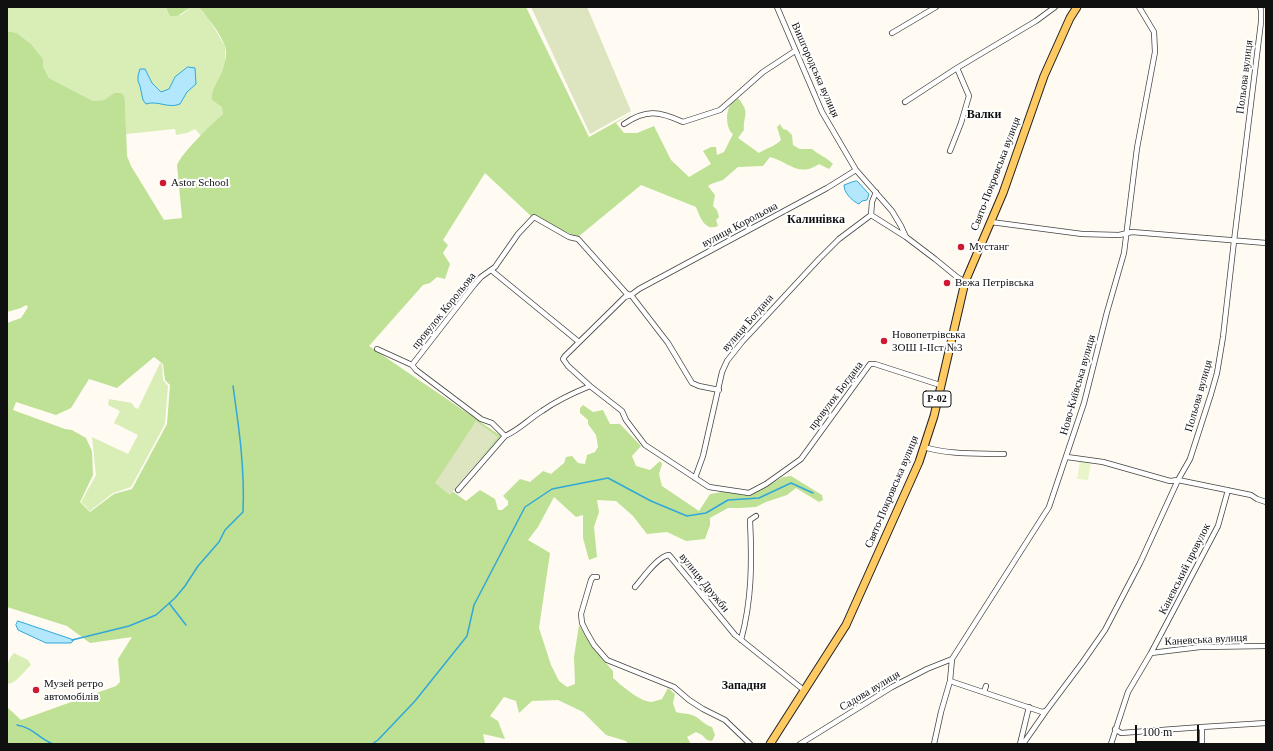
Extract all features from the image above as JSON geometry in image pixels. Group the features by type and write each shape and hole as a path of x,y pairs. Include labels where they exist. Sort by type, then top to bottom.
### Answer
{"main road":[{"name":"Свято-Покровська вулиця","path":"770,744 846,626 924,447 934,416 965,282 991,222 1044,76 1077,7"}],"street":[{"name":"Вишгородська вулиця","path":"777,7 822,112 856,170 892,211 906,237"},
{"path":"892,33 928,9 936,7"},
{"path":"906,102 957,68 1036,21 1055,7"},
{"name":"Ново-Київська вулиця","path":"934,744 950,681 952,660 1049,507 1084,403 1107,312 1124,253 1128,233 1138,148 1155,52 1154,32 1139,7"},
{"name":"Польова вулиця","path":"1021,744 1105,630 1140,563 1178,480 1190,459 1217,373 1223,336 1261,22 1262,10 1260,7"},
{"path":"624,124 635,116 651,113 669,115 683,122 720,110 763,72 795,51"},
{"path":"950,151 961,123 969,96 957,68"},
{"name":"вулиця Корольова","path":"590,386 565,363 563,359 625,297 632,295 639,289 827,188 856,170"},
{"path":"871,215 872,202 876,192"},
{"name":"Вишгородська вулиця","path":"871,215 906,237 957,278 965,282"},
{"name":"вулиця Богдана","path":"695,478 703,456 722,372 727,360 819,259 839,239 871,215"},
{"name":"провулок Корольова","path":"412,365 474,285 481,277 492,270 518,234 534,217 569,237 578,239 627,294 632,295"},
{"path":"991,222 1082,234 1119,235 1128,233 1266,243"},
{"name":"провулок Корольова","path":"492,270 579,342"},
{"path":"632,295 668,343 692,383 719,390"},
{"name":"провулок Корольова","path":"376,349 412,365 416,370 481,419 492,423 506,436"},
{"name":"провулок Богдана","path":"695,478 709,487 748,492 766,484 801,459 870,364 875,364 940,385"},
{"path":"458,490 506,436 514,433 542,411 572,394 590,386 622,411 626,420 645,445 695,478"},
{"path":"924,447 933,450 1004,454"},
{"path":"1067,456 1103,462 1170,481 1178,480 1250,495 1266,502"},
{"name":"Каневський провулок","path":"1151,653 1218,526 1228,490"},
{"name":"вулиця Дружби","path":"741,640 744,630 751,583 750,520 756,516"},
{"name":"вулиця Дружби","path":"635,586 661,558 669,555 741,640 805,691"},
{"path":"597,577 593,577 591,580 581,614 582,623 594,645 607,660 674,687 689,700 725,720 750,744"},
{"name":"Каневська вулиця","path":"1111,744 1128,692 1151,653 1200,647 1266,646"},
{"name":"Садова вулиця","path":"800,744 892,687 927,669 952,660"},
{"path":"950,681 1042,712 1046,711"},
{"path":"984,692 986,686"},
{"path":"1021,744 1029,707"},
{"path":"1115,729 1121,733 1266,723"},
{"path":"1202,727 1202,744"}],"green space":[{"path":"7,7 166,7 169,15 181,15 189,9 198,7 209,19 225,46 225,63 221,74 223,114 201,136 195,129 187,133 176,135 175,129 126,134 125,102 114,93 104,100 93,101 49,78 43,66 43,59 31,44 17,33 7,31"},
{"path":"166,7 198,7 188,9 177,16 169,15"},
{"path":"198,7 526,7 589,137 632,113 616,123 624,133 637,133 654,126 671,160 689,177 711,164 703,151 711,147 716,147 717,155 724,152 733,134 729,128 727,120 729,107 738,98 742,103 746,114 744,130 738,138 759,153 781,140 777,127 780,124 783,129 787,130 792,135 793,145 800,149 812,149 833,164 829,169 819,164 806,170 794,168 770,157 763,166 738,167 723,180 708,186 715,195 713,206 717,210 719,217 716,220 718,226 713,227 706,225 699,215 696,207 641,185 578,237 532,217 485,173 443,240 448,245 443,253 450,264 445,279 437,277 430,283 423,285 369,346 501,436 452,491 466,501 480,490 495,499 498,510 502,510 508,505 508,501 503,496 520,479 530,482 543,471 551,474 564,463 566,457 572,456 578,463 585,464 587,455 595,452 598,447 596,435 588,424 588,420 580,413 580,408 583,405 593,412 603,410 610,424 620,424 641,446 632,456 636,466 650,470 660,461 662,464 659,474 662,486 699,511 710,494 722,492 752,494 783,477 791,476 822,495 823,500 819,502 796,488 787,495 756,507 728,508 710,518 710,525 705,539 686,541 667,532 647,534 633,516 616,501 597,500 599,512 594,527 597,557 589,560 583,538 583,515 576,517 554,497 538,527 528,540 550,553 539,628 551,665 559,681 567,687 575,684 574,657 579,625 592,647 613,671 613,678 637,697 652,702 662,699 668,688 675,694 673,703 676,712 692,715 712,727 715,735 712,741 707,740 696,732 687,737 691,744 628,744 626,741 606,735 583,712 558,700 532,701 519,713 516,701 504,697 490,716 498,721 505,739 483,734 484,744 7,744 7,707 21,720 116,686 120,682 118,659 132,637 90,643 67,626 7,607 7,323 21,318 28,307 26,305 7,312 7,31 17,33 31,44 43,59 43,66 49,78 93,101 104,100 114,93 121,93 124,96 127,156 131,166 164,220 182,218 177,165 180,159 191,145 223,114 222,107 212,100 212,96 213,90 221,74 226,56 226,49 217,31","holes":["154,357 163,364 165,380 170,385 167,424 132,489 114,494 90,512 80,502 93,475 92,451 86,438 72,430 65,429 13,410 16,402 56,415 71,408 89,379 117,388"]},
{"path":"531,7 587,7 631,111 590,134"},
{"path":"160,363 162,364 163,380 168,386 165,424 131,487 113,493 90,511 81,502 96,475 92,437 128,454 138,435 114,423 120,411 108,405 109,399 132,403 134,407 138,409"},
{"path":"476,421 498,437 450,495 435,483"},
{"path":"1080,460 1091,462 1088,480 1077,479"},
{"path":"14,653 28,660 31,665 17,680 7,684 8,663"}],"water":[{"path":"188,67 195,68 196,84 187,92 180,104 171,106 155,103 146,104 143,100 138,81 140,69 145,69 152,83 161,92 169,89 175,77"},
{"path":"857,181 869,194 867,200 862,201 859,204 849,196 844,188 844,185"},
{"path":"18,621 74,640 71,643 46,643 18,630 16,625"}],"waterway":[{"path":"72,640 129,626 156,615 175,598 198,566 219,542 225,530 243,512 242,465 233,386"},
{"path":"372,744 378,740 415,701 467,636 474,605 525,507 552,489 608,478 651,501 687,516 706,513 728,500 759,498 791,483 813,493"},
{"path":"169,603 186,625"},
{"path":"17,725 28,728 53,744"}],"place":[{"name":"Astor School","path":"163,183"},
{"name":"Мустанг","path":"961,247"},
{"name":"Вежа Петрівська","path":"947,283"},
{"name":"Новопетрівська ЗОШ I-IIст №3","path":"884,341"},
{"name":"Музей ретро автомобілів","path":"36,690"}],"district":[{"name":"Валки","path":"984,115"},
{"name":"Калинівка","path":"816,220"},
{"name":"Западня","path":"744,686"}]}
